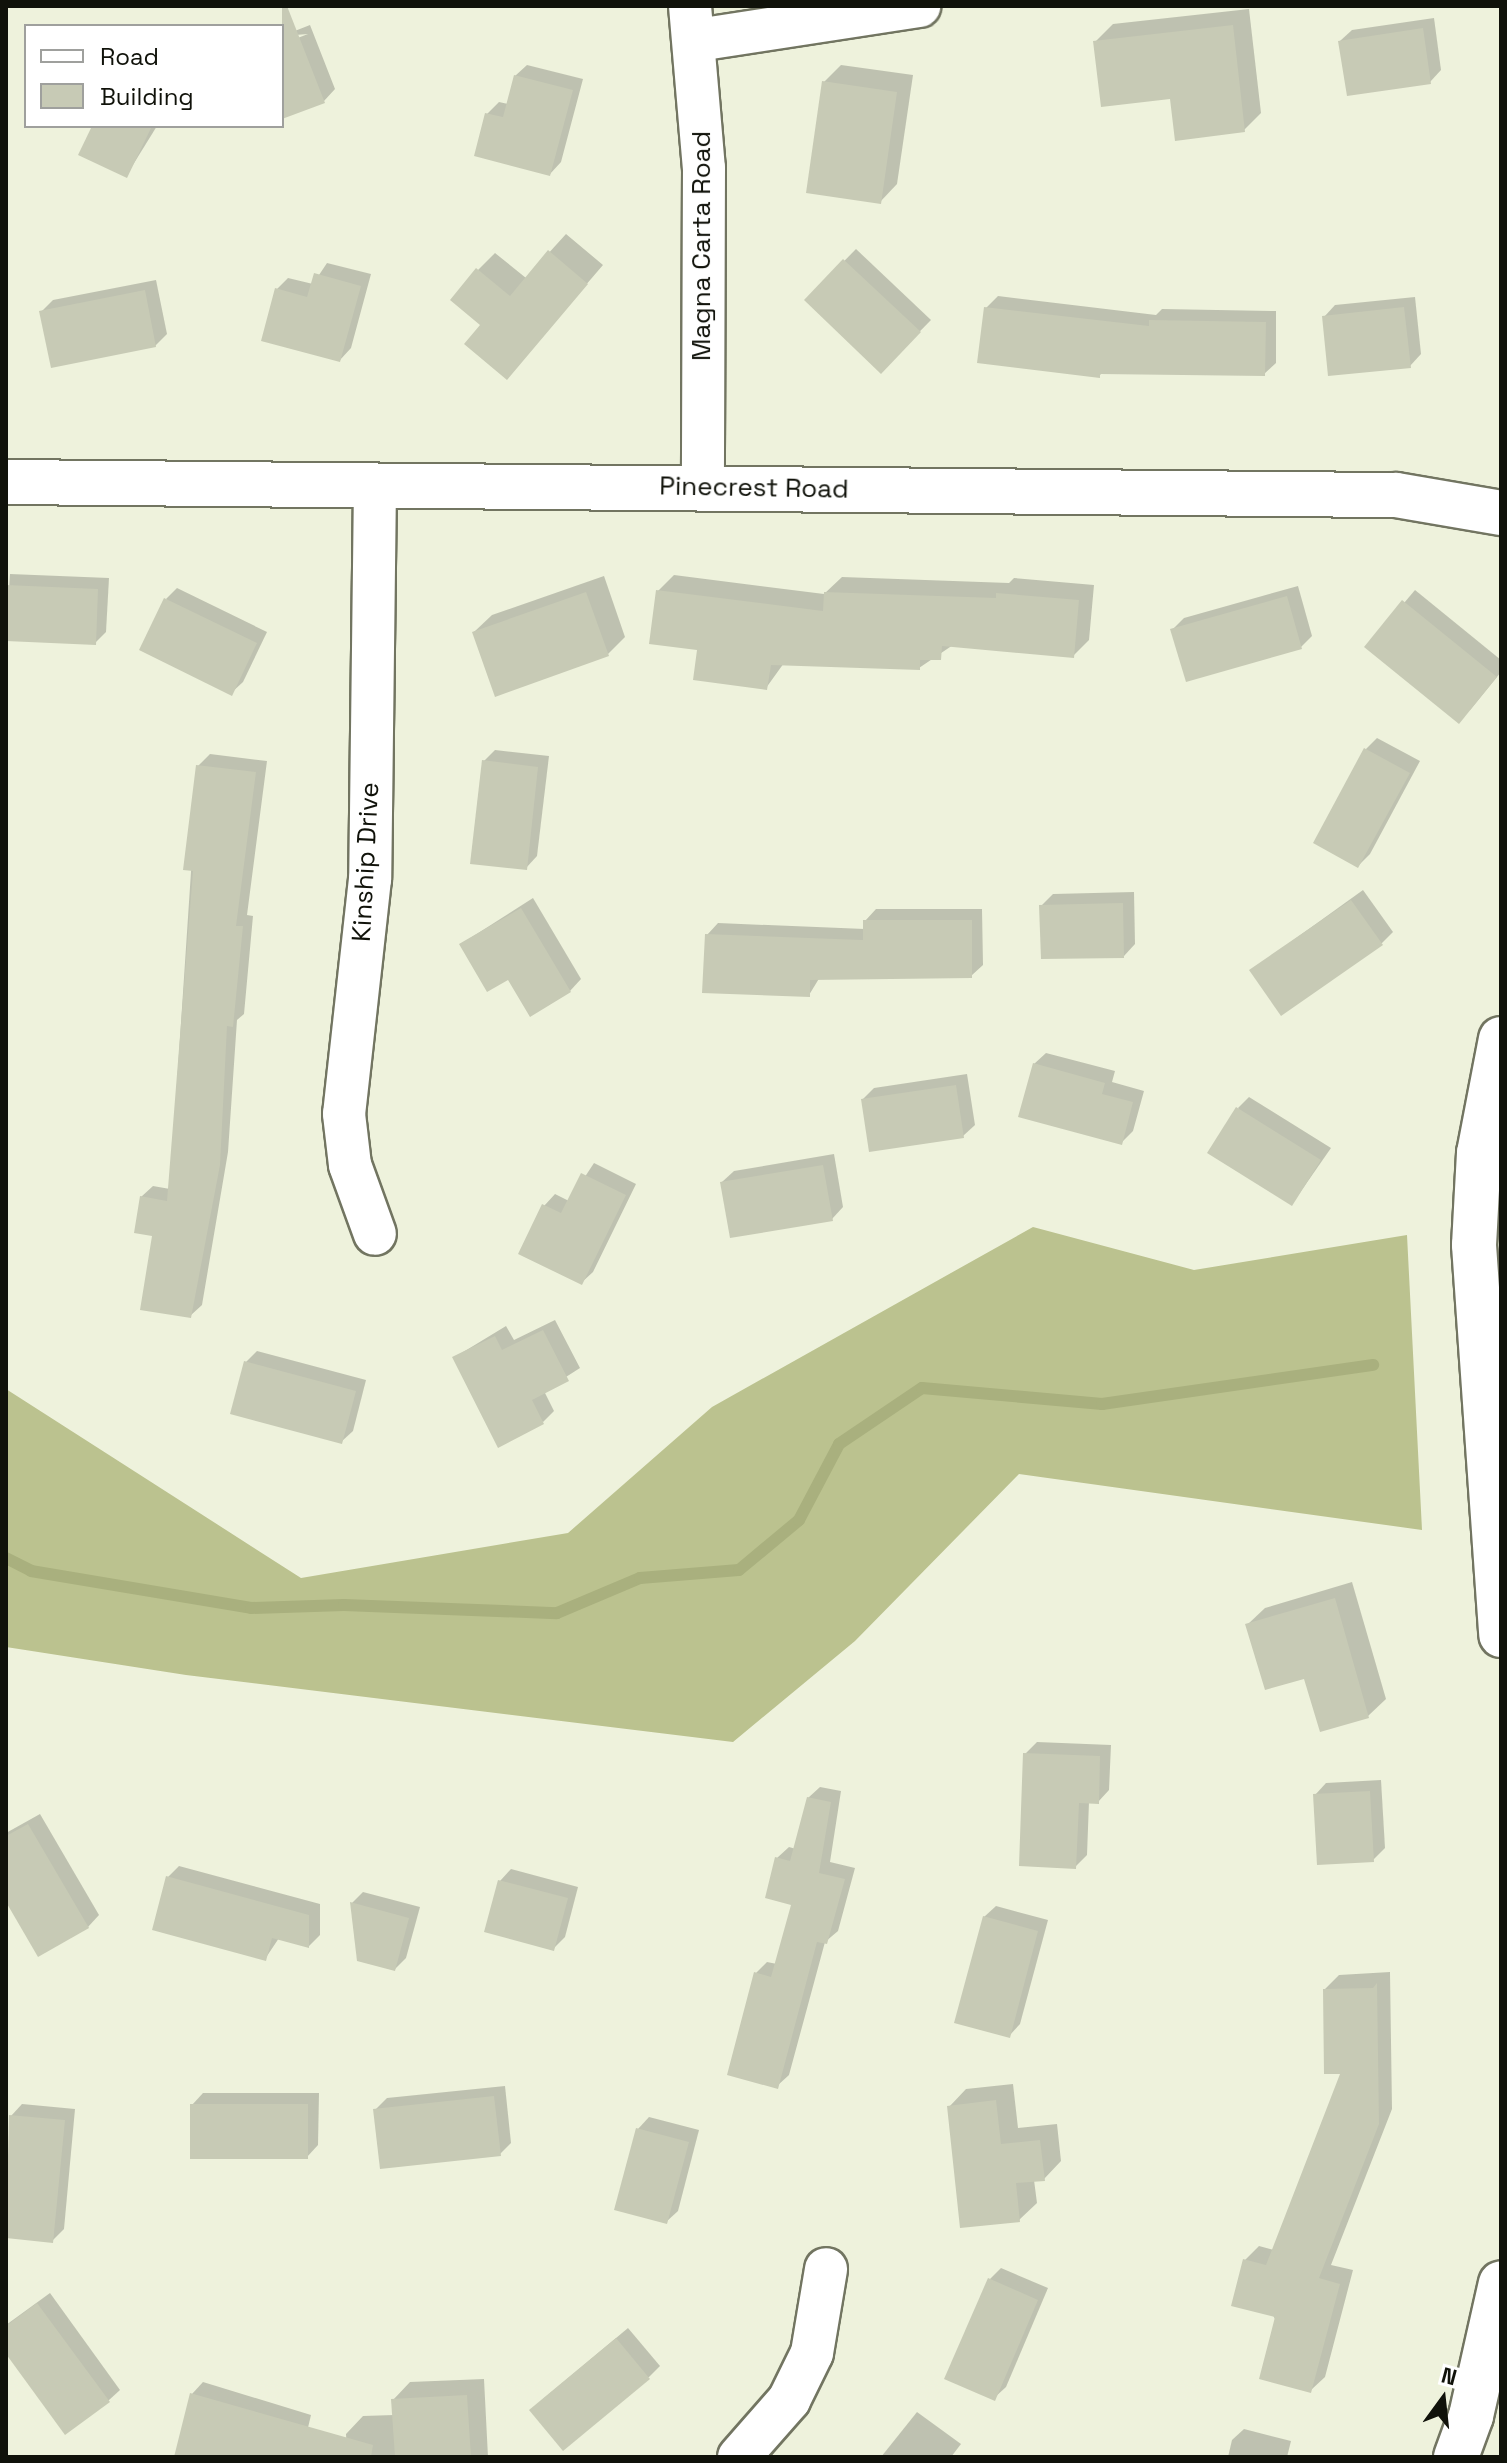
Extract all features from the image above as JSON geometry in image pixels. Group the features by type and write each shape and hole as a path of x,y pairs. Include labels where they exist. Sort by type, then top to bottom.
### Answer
{"street":[{"path":"694,23 919,6"},
{"name":"Magna Carta Road","path":"694,23 704,168 703,487"},
{"name":"Pinecrest Road","path":"6,482 1396,495 1501,513"},
{"name":"Kinship Drive","path":"375,485 370,879 344,1114 350,1165 375,1234"},
{"path":"1501,1039 1479,1153 1474,1245 1501,1635"},
{"path":"739,2457 789,2400 812,2353 826,2269"},
{"path":"1456,2457 1478,2389 1501,2283"}],"green space":[{"path":"1033,1227 1194,1270 1407,1235 1422,1530 1019,1474 855,1641 733,1742 186,1675 6,1647 6,1389 301,1578 568,1533 712,1407"}],"building":[{"path":"282,6 287,6 325,103 284,118 284,24"},
{"path":"1233,25 1245,132 1175,141 1170,99 1101,107 1093,41"},
{"path":"1423,28 1431,84 1347,96 1338,41"},
{"path":"514,75 573,90 550,176 474,156 485,113 503,117"},
{"path":"822,81 897,92 881,204 806,193"},
{"path":"91,128 151,128 127,178 78,155"},
{"path":"548,250 588,284 507,380 464,344 480,325 450,300 476,268 510,296"},
{"path":"843,259 921,332 881,374 804,300"},
{"path":"314,273 361,286 340,362 261,341 275,288 307,297"},
{"path":"145,290 156,347 51,368 39,311"},
{"path":"984,307 1149,326 1149,320 1266,322 1265,376 1100,374 1100,378 977,363"},
{"path":"1404,307 1411,368 1328,376 1322,316"},
{"path":"6,585 98,589 96,645 6,641"},
{"path":"656,590 823,611 824,592 996,598 996,593 1079,600 1074,658 942,646 941,660 920,660 920,670 771,665 767,690 693,680 697,650 649,644"},
{"path":"586,592 609,656 495,697 472,632"},
{"path":"1287,596 1302,649 1186,682 1170,629"},
{"path":"164,598 257,643 232,696 139,650"},
{"path":"1402,600 1497,677 1459,724 1364,647"},
{"path":"1364,748 1410,773 1358,868 1313,843"},
{"path":"482,760 538,767 527,870 470,864"},
{"path":"196,765 256,772 236,926 243,926 233,1027 227,1026 220,1165 191,1318 140,1310 152,1236 134,1233 140,1196 167,1201 193,871 183,870"},
{"path":"1351,900 1383,945 1281,1016 1249,970"},
{"path":"1123,903 1124,958 1041,959 1039,905"},
{"path":"521,908 571,992 530,1017 508,980 487,992 459,944"},
{"path":"863,920 972,920 972,978 810,980 810,997 702,993 705,934 863,940"},
{"path":"1033,1063 1105,1083 1102,1094 1133,1102 1122,1145 1018,1117"},
{"path":"956,1085 964,1138 869,1152 861,1099"},
{"path":"1236,1107 1321,1160 1292,1206 1207,1153"},
{"path":"823,1165 833,1221 730,1238 720,1182"},
{"path":"581,1173 626,1195 582,1285 518,1254 542,1204 561,1213"},
{"path":"543,1330 569,1381 532,1400 544,1424 498,1448 452,1357 495,1336 502,1350"},
{"path":"244,1361 356,1391 342,1444 230,1414"},
{"path":"1335,1598 1369,1718 1320,1732 1304,1679 1265,1690 1245,1624"},
{"path":"1023,1753 1100,1756 1099,1804 1079,1803 1076,1869 1019,1866"},
{"path":"1370,1791 1374,1862 1317,1865 1313,1794"},
{"path":"807,1797 831,1802 819,1873 845,1879 827,1944 817,1942 778,2089 727,2075 754,1972 771,1977 791,1905 765,1898 775,1857 790,1861"},
{"path":"28,1824 89,1928 38,1957 6,1902 6,1836"},
{"path":"166,1876 309,1915 309,1948 272,1938 266,1961 152,1930"},
{"path":"498,1880 568,1898 554,1951 484,1932"},
{"path":"350,1902 409,1918 395,1971 357,1961"},
{"path":"983,1916 1038,1931 1010,2038 954,2023"},
{"path":"1377,1983 1379,2124 1319,2278 1340,2284 1311,2393 1259,2379 1275,2317 1231,2306 1243,2259 1266,2265 1340,2074 1324,2074 1323,1989 1373,1988"},
{"path":"494,2096 501,2156 380,2169 373,2109"},
{"path":"996,2100 1001,2144 1040,2140 1045,2181 1016,2183 1020,2222 960,2228 947,2106"},
{"path":"190,2104 308,2104 308,2159 190,2159"},
{"path":"9,2115 65,2120 53,2243 6,2238"},
{"path":"636,2128 689,2142 667,2224 614,2210"},
{"path":"988,2278 1038,2300 995,2401 944,2379"},
{"path":"37,2303 110,2402 65,2435 6,2354 6,2326"},
{"path":"616,2338 650,2379 563,2451 529,2410"},
{"path":"190,2393 373,2445 371,2457 174,2457"},
{"path":"467,2395 471,2457 395,2457 391,2399"}],"waterway":[{"path":"6,1558 31,1571 251,1608 344,1605 557,1613 640,1578 739,1570 799,1520 839,1444 922,1388 1102,1404 1373,1365"}]}
